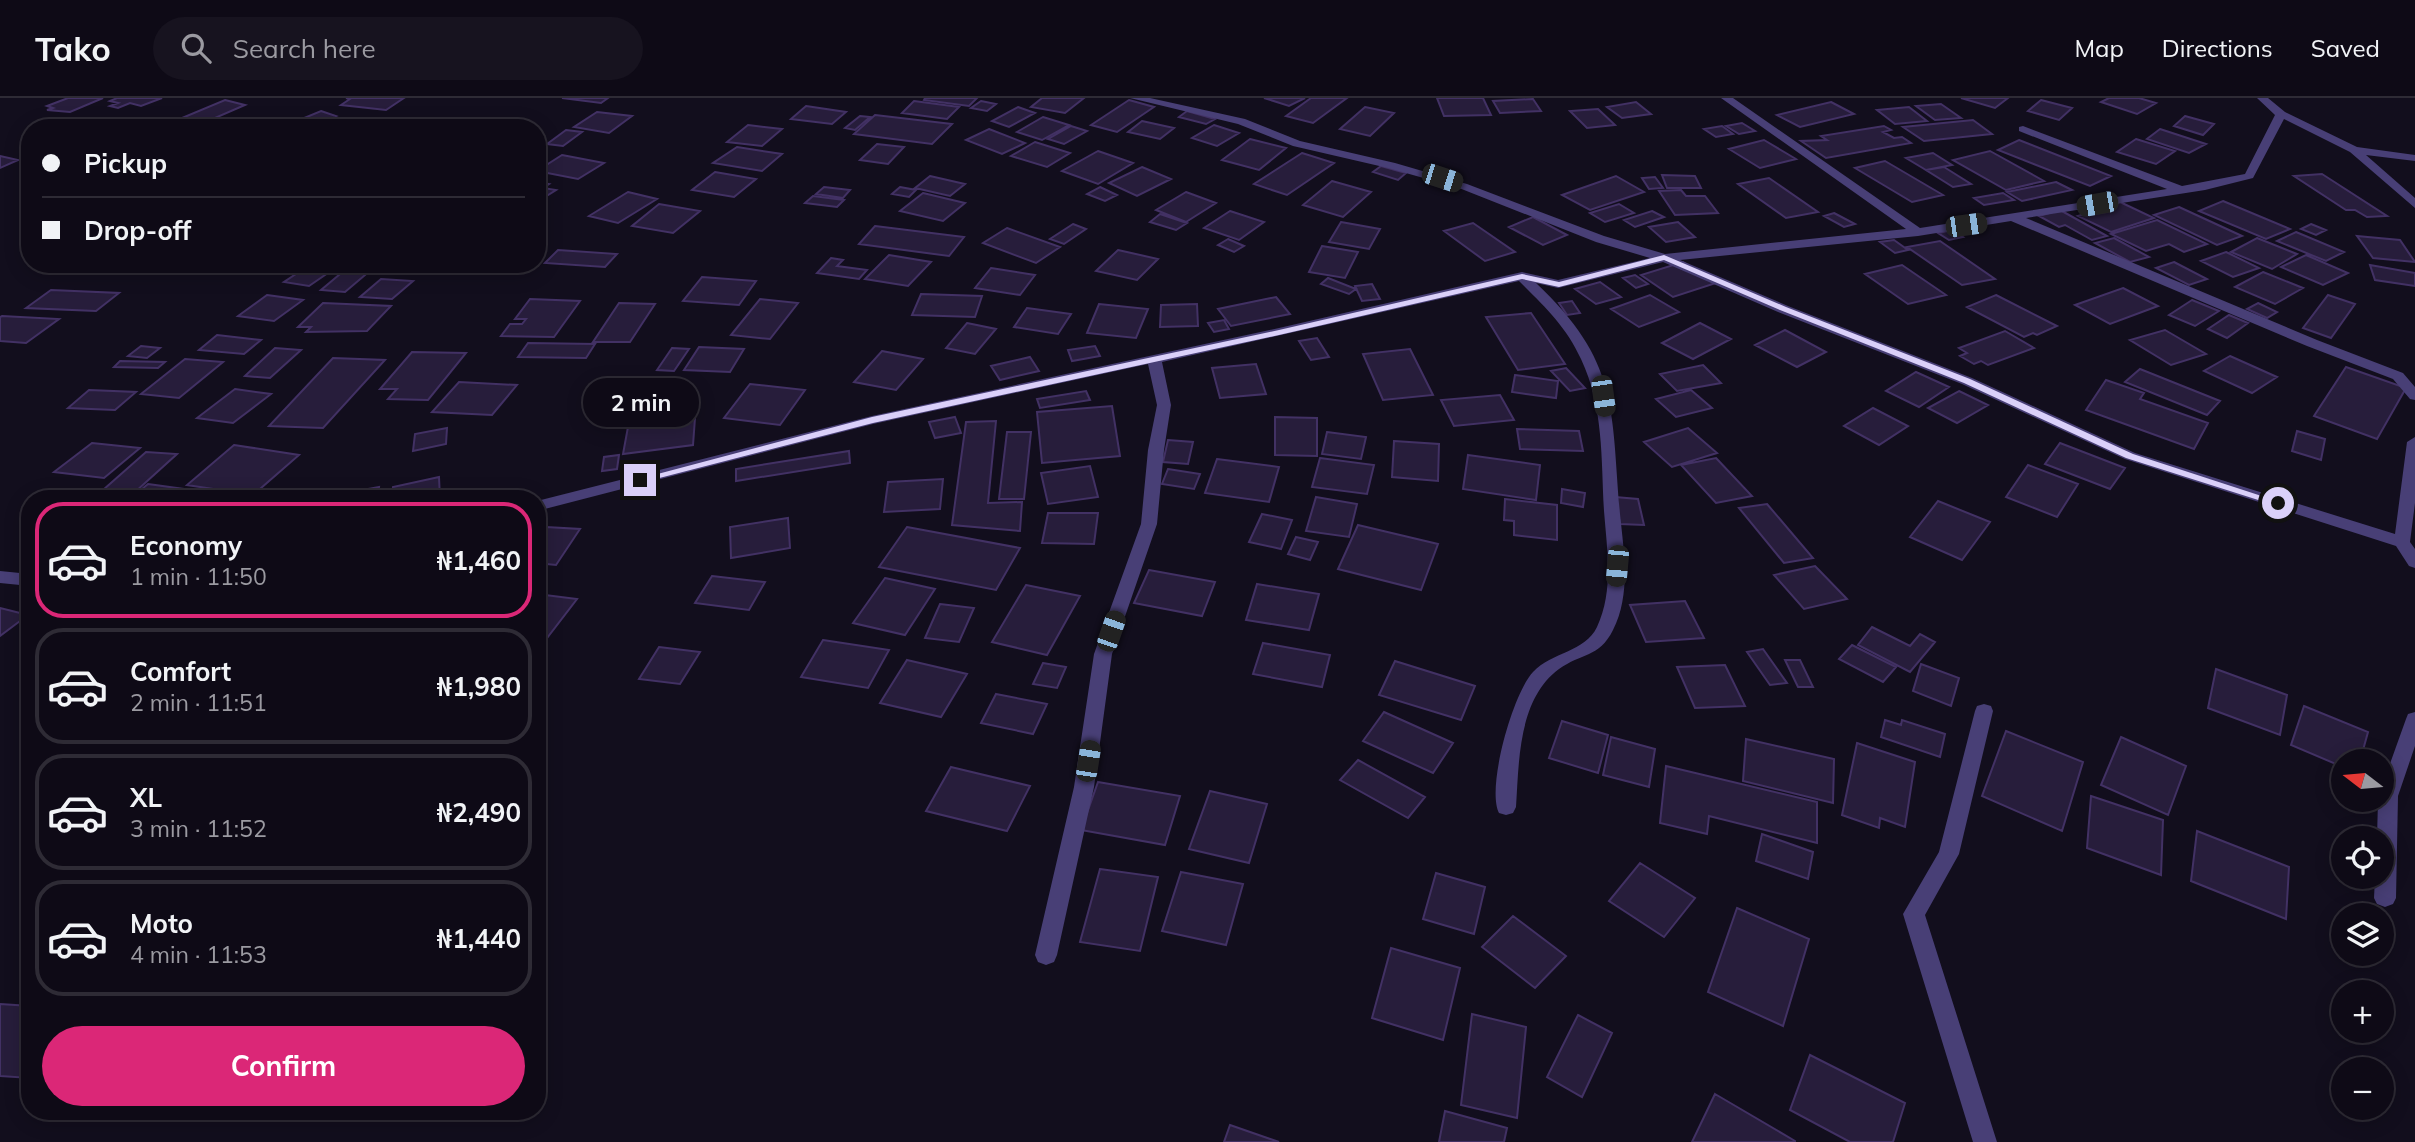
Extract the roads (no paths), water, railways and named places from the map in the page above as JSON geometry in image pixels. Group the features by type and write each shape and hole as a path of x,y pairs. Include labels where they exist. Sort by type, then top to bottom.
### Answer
{"street":[{"path":"1135,98 1241,121 1297,144 1442,178 1600,239 1664,258 1783,309 1967,381 2130,456 2402,542 2415,562"},
{"path":"1726,98 1918,232"},
{"path":"2262,98 2281,114 2354,150 2415,204"},
{"path":"546,504 872,420 1522,276 1559,284 1664,258 1918,232 2014,218 2249,176 2281,114"},
{"path":"2023,129 2179,189"},
{"path":"2354,150 2415,158"},
{"path":"2014,218 2312,343 2398,376 2415,396"},
{"path":"1506,807 1510,758 1520,713 1534,680 1554,663 1577,656 1592,647 1606,628 1614,604 1617,566 1603,396 1570,324 1522,276"},
{"path":"1046,955 1084,787 1103,654 1149,524 1156,450 1164,405 1154,359"},
{"path":"2402,542 2415,442"},
{"path":"0,577 21,579"},
{"path":"1984,711 1949,854 1914,914 1984,1142"},
{"path":"2385,898 2388,796 2415,719"}]}
